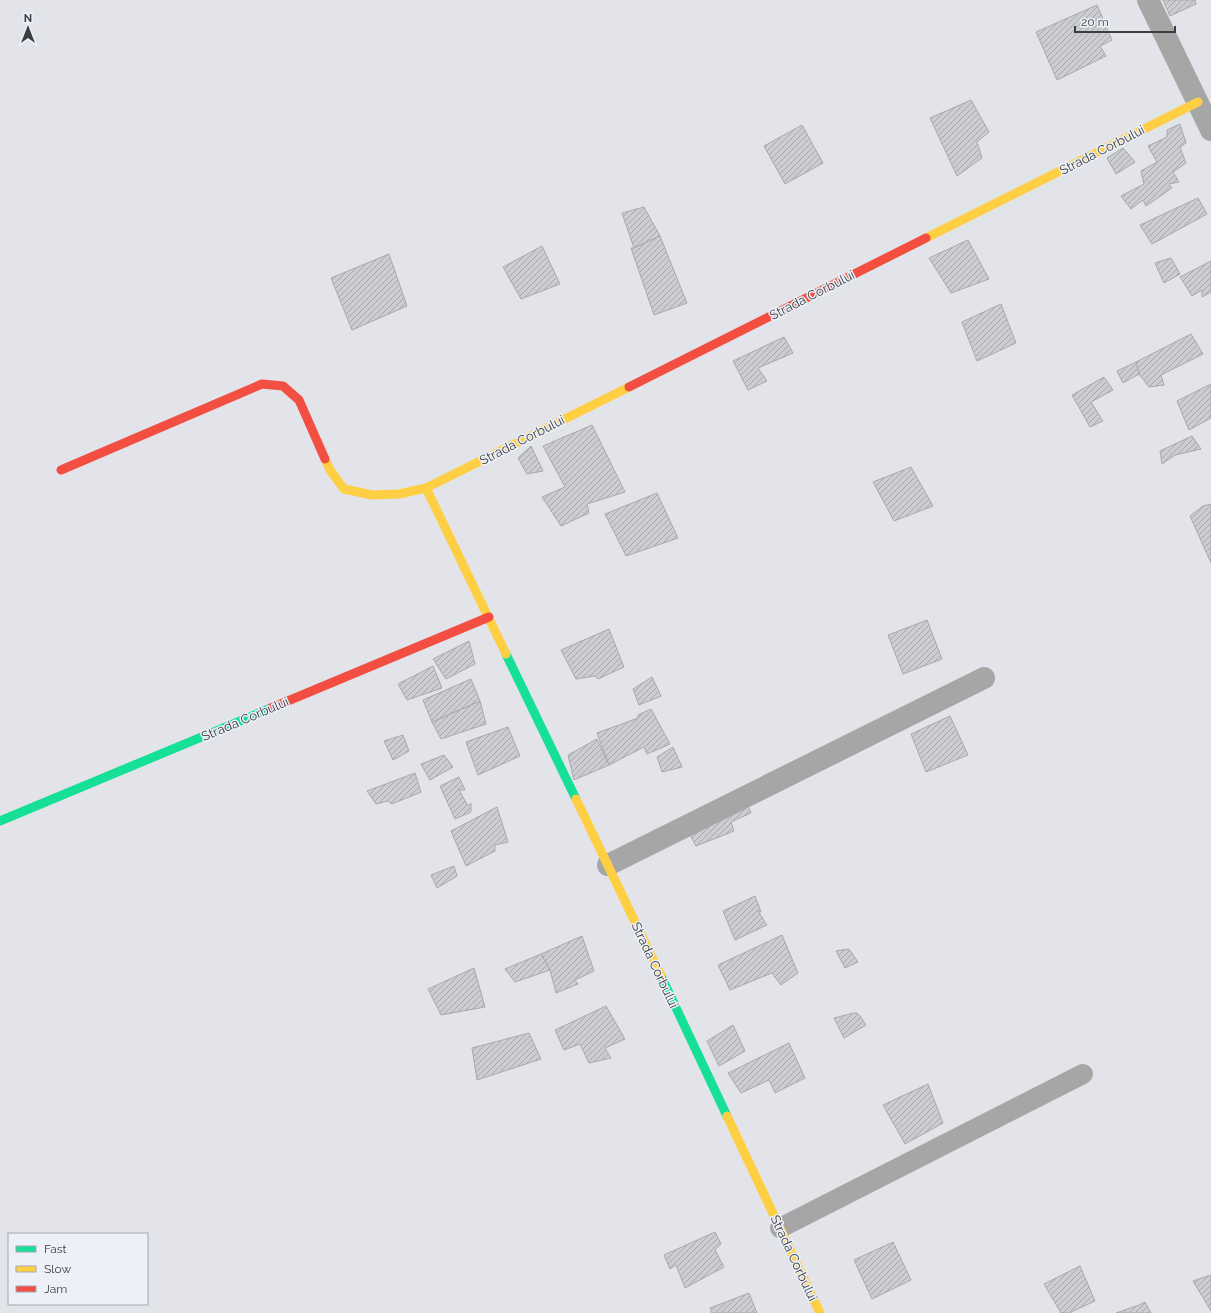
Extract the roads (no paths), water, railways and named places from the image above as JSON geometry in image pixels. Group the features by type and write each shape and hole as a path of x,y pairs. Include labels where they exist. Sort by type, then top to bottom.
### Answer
{"street":[{"path":"1148,0 1211,130"},
{"name":"Strada Corbului","path":"60,470 262,384 283,386 299,400 330,470 344,489 372,495 399,494 426,488 1198,102"},
{"name":"Strada Corbului","path":"426,488 608,865 820,1313"},
{"name":"Strada Corbului","path":"0,821 489,617"},
{"path":"608,865 984,678"}],"lane":[{"path":"780,1228 1083,1074"}]}
